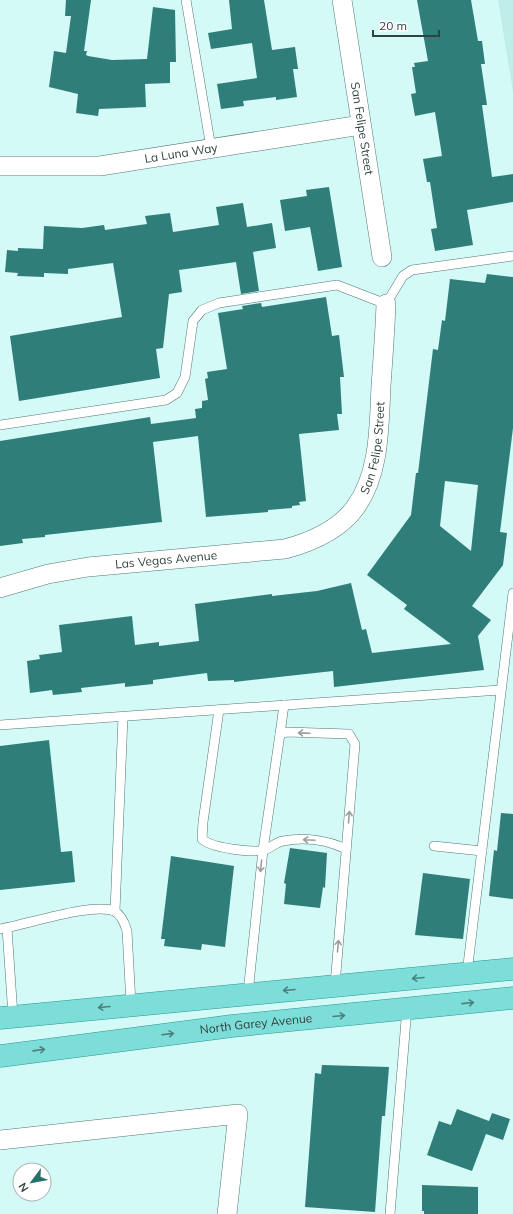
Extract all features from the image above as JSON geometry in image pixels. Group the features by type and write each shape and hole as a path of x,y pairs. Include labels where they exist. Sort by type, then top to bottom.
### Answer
{"main road":[{"path":"7,1017 131,1004 513,969"},
{"name":"North Garey Avenue","path":"0,1056 232,1026 513,998"}],"street":[{"name":"San Felipe Street","path":"342,0 382,257"},
{"name":"La Luna Way","path":"0,166 100,166 361,125"},
{"name":"San Felipe Street","path":"331,531 354,509 371,476 378,440 386,304"},
{"name":"Las Vegas Avenue","path":"0,588 48,574 88,567 285,549 308,542 331,531"},
{"path":"0,1140 238,1114 227,1214"}],"lane":[{"path":"186,0 210,148"},
{"path":"0,425 166,400 177,393 185,377 193,321 202,310 219,303 337,285 386,304 403,276 412,270 513,256"},
{"path":"467,973 500,690 513,593"},
{"path":"0,725 500,690"},
{"path":"248,993 263,850 284,705"},
{"path":"219,710 203,822 202,839 207,844 220,848 263,850 282,841 307,839 332,843 346,849"},
{"path":"115,911 123,717"},
{"path":"280,734 287,732 349,734 354,740 355,744 335,985"},
{"path":"434,846 482,851"},
{"path":"7,1017 3,928 96,908 115,911 124,921 127,931 131,1004"},
{"path":"390,1214 408,1008"}],"shaded area":[{"path":"498,0 513,0 513,92"}],"building":[{"path":"66,0 91,0 84,51 87,51 86,55 88,56 112,60 147,59 153,7 175,10 176,62 170,62 170,83 145,84 146,107 99,109 98,116 76,113 78,94 49,87 54,51 66,53 71,16 65,16"},
{"path":"229,0 264,0 272,50 295,47 298,69 293,69 297,97 276,100 276,97 243,101 244,106 221,109 217,84 257,78 252,43 211,49 208,33 232,29"},
{"path":"417,0 471,0 478,41 482,41 485,64 481,64 487,105 482,105 492,177 513,174 513,202 467,210 473,245 435,251 431,229 437,228 430,182 427,182 423,159 442,156 435,112 415,116 411,94 416,93 412,67 415,67 414,63 428,61"},
{"path":"329,187 342,267 318,271 310,227 285,231 280,200 307,196 306,190"},
{"path":"243,203 247,227 272,223 276,248 253,252 259,291 241,294 236,262 179,270 182,292 169,294 163,348 156,349 160,378 19,401 10,336 122,317 113,263 68,269 68,274 44,273 44,277 17,276 18,273 5,272 7,250 18,251 18,248 43,249 44,226 82,228 104,225 105,230 147,224 145,216 170,213 173,232 219,225 216,207"},
{"path":"487,274 513,277 513,428 500,532 507,533 503,565 472,606 491,620 478,636 484,670 334,687 333,671 234,682 234,680 208,681 207,673 153,680 153,684 125,687 125,683 81,688 82,692 53,695 52,690 30,693 27,661 40,659 39,655 62,652 59,625 132,616 135,645 159,642 159,646 199,641 195,604 272,594 272,596 317,591 351,583 362,630 366,629 372,653 451,644 404,609 407,605 367,575 411,515 416,473 418,473 433,349 438,350 442,320 445,321 450,279 485,283","holes":["445,481 478,485 471,551 440,526"]},
{"path":"326,297 332,336 339,335 344,377 340,377 342,414 337,414 339,430 299,434 306,501 299,502 300,505 292,506 292,508 268,510 268,512 206,517 198,436 153,442 162,522 45,535 45,537 22,539 23,543 0,546 0,441 150,417 151,424 196,418 195,409 202,408 202,401 208,400 205,379 208,378 207,372 227,369 218,313 243,309 242,306 261,303 262,307"},
{"path":"49,740 61,852 72,851 75,882 0,890 0,746"},
{"path":"501,813 513,814 513,899 489,896 494,850 497,851"},
{"path":"290,848 327,853 325,888 323,887 320,908 284,904 286,884 284,883"},
{"path":"171,856 234,866 225,947 202,944 201,950 164,946 165,939 161,939"},
{"path":"423,873 470,879 463,939 415,935"},
{"path":"322,1065 389,1067 385,1116 382,1116 375,1212 305,1207 315,1073 321,1074"},
{"path":"457,1109 489,1121 492,1113 510,1119 503,1140 486,1134 472,1171 427,1155 439,1121 451,1125"},
{"path":"422,1185 478,1187 478,1214 424,1214 424,1211 422,1211"}]}
